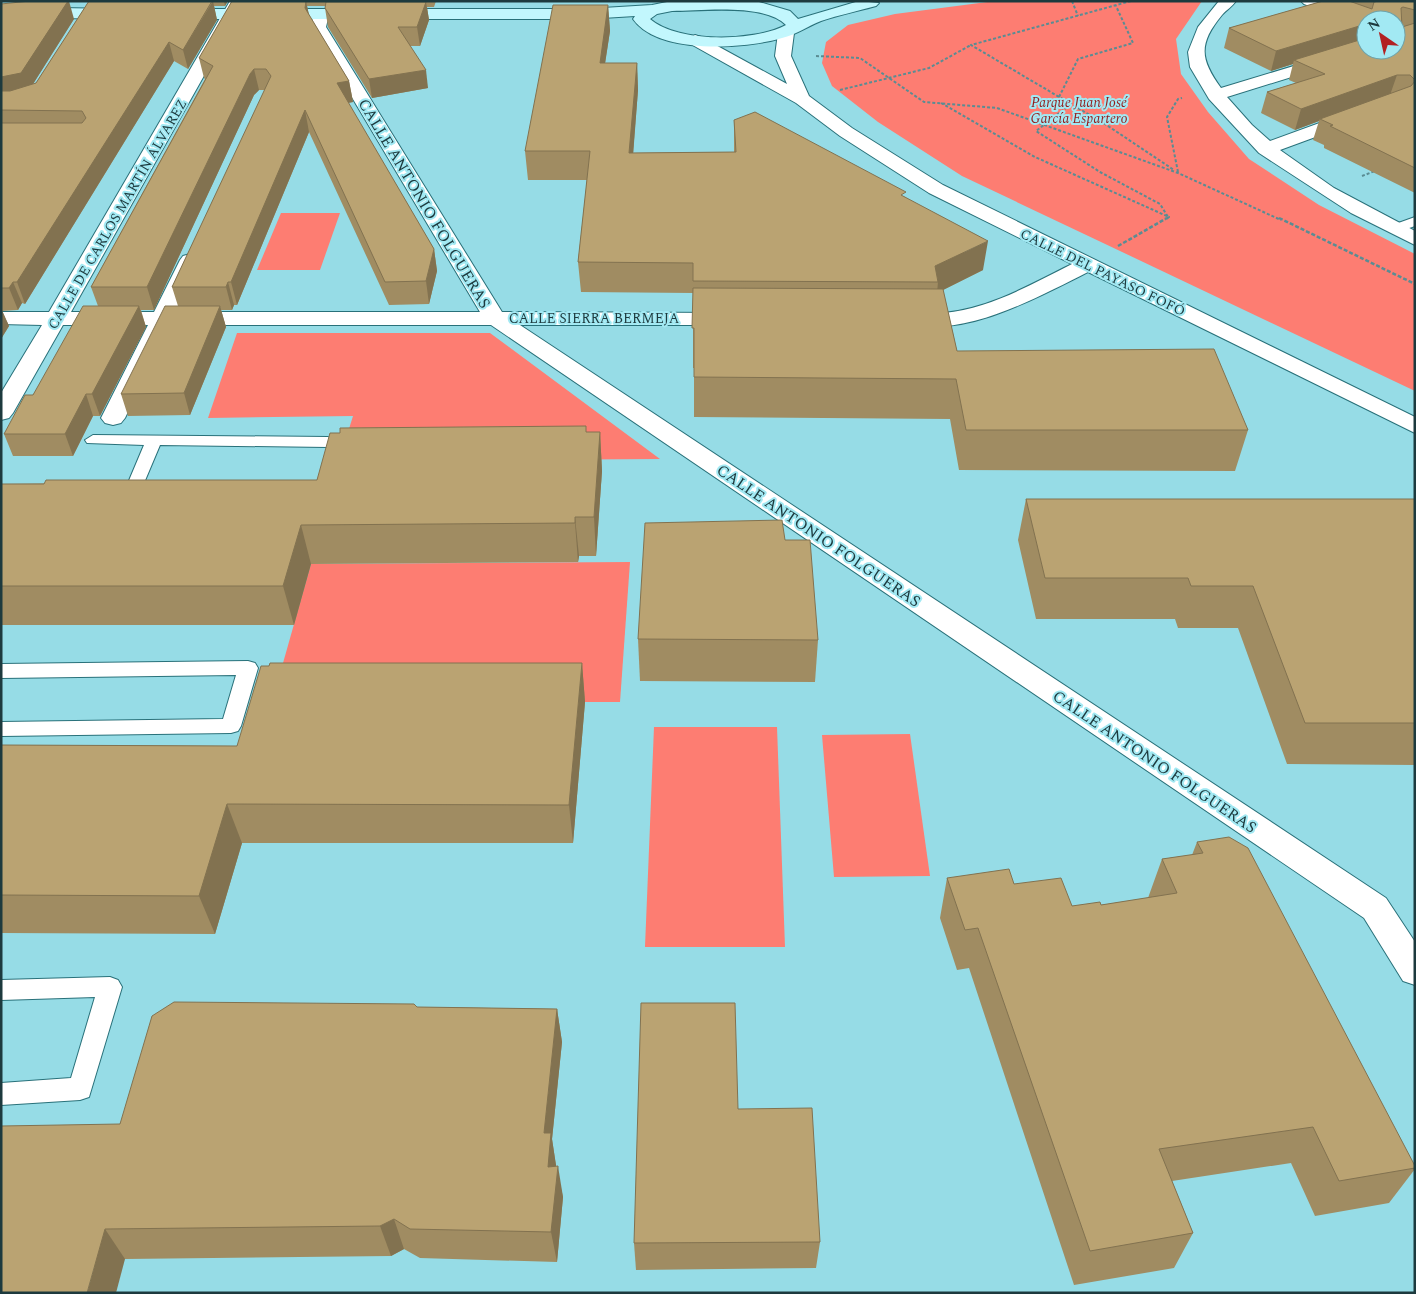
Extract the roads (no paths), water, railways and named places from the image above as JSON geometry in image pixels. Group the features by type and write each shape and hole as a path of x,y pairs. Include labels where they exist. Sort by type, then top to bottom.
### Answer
{"street":[{"path":"1309,1 1356,18"},
{"path":"165,14 234,8 321,14 380,8 586,14 652,10 671,3 759,8 876,2"},
{"path":"586,14 647,28 662,35 696,40 740,40 791,29 876,2"},
{"path":"1225,2 1199,38 1196,60 1215,95 1265,149 1326,189 1415,239"},
{"path":"78,30 92,8"},
{"path":"6,14 92,8 136,14"},
{"name":"CALLE DE CARLOS MARTÍN ÁLVAREZ","path":"1,413 185,98 234,8"},
{"path":"759,8 784,14 791,29"},
{"path":"647,28 641,19 652,10"},
{"name":"CALLE ANTONIO FOLGUERAS","path":"321,14 318,27 494,318 1376,908 1415,971"},
{"name":"CALLE DEL PAYASO FOFÓ","path":"791,29 782,56 802,99"},
{"name":"CALLE DEL PAYASO FOFÓ","path":"696,40 802,99 846,132 929,185 1086,265 1415,426"},
{"path":"1215,95 1356,52"},
{"path":"1265,149 1370,110"},
{"path":"113,418 199,240"},
{"path":"894,319 943,320 1002,307 1086,265"},
{"name":"CALLE SIERRA BERMEJA","path":"1,318 162,320 754,319"}],"lane":[{"path":"1395,229 1415,221"},
{"path":"93,440 328,442"},
{"path":"133,490 154,441"},
{"path":"114,492 152,490"},
{"path":"1,671 248,668 231,726 1,729"},
{"path":"1,990 110,987 80,1089 1,1094"}],"park label":[{"name":"Parque Juan José García Espartero","path":"1079,110"}]}
